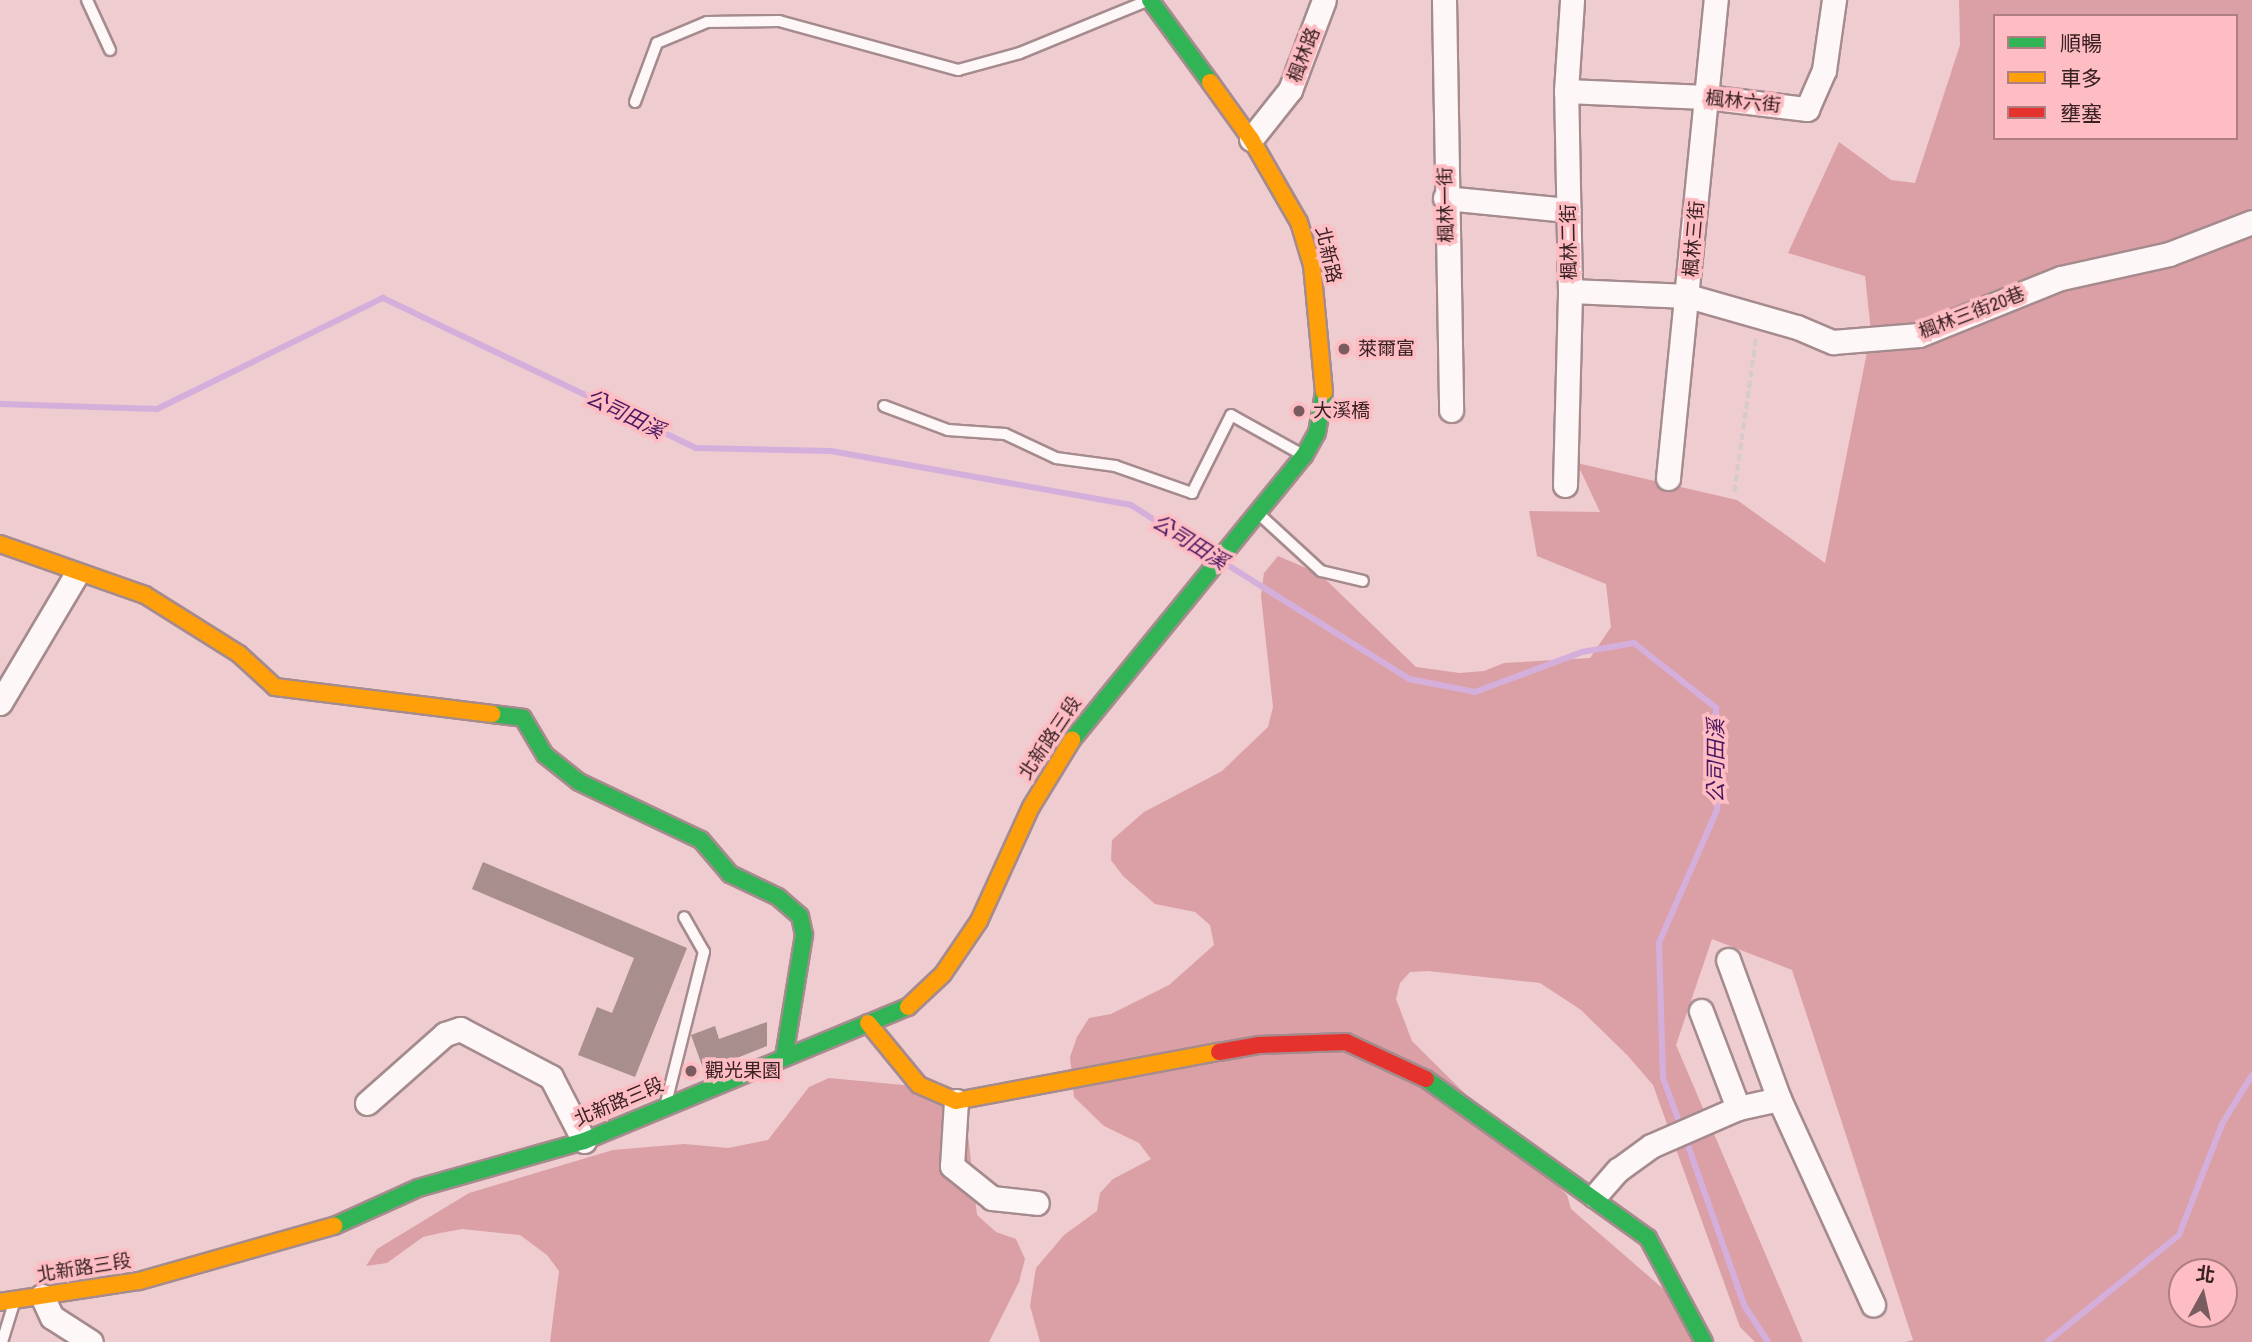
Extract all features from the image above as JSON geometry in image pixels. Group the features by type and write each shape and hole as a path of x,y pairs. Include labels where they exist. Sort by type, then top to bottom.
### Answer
{"main road":[{"name":"北新路","path":"1149,0 1251,139 1299,222 1312,265 1324,399 1317,433 1304,456 1202,583"},
{"path":"0,544 76,575 145,595 239,654 275,687 523,718 545,755 579,782 701,840 730,874 778,897 800,916 804,935 784,1057"},
{"name":"北新路三段","path":"7,1301 139,1280 317,1233 418,1188 584,1141 904,1010 943,974 979,921 1031,807 1060,757 1099,703 1202,583"},
{"path":"868,1023 919,1086 956,1101 1258,1045 1346,1042 1440,1085 1501,1136 1595,1196 1648,1238 1704,1342"}],"street":[{"name":"楓林路","path":"1251,139 1290,90 1324,0"},
{"name":"楓林一街","path":"1444,0 1451,410"},
{"name":"楓林二街","path":"1564,485 1570,291 1566,90 1572,0"},
{"name":"楓林三街","path":"1668,478 1716,0"},
{"name":"楓林六街","path":"1566,90 1706,97 1807,108 1824,70 1834,0"},
{"path":"1446,198 1568,210"},
{"name":"楓林三街20巷","path":"1570,291 1688,296 1833,342 1920,335 2062,278 2169,254 2252,222"},
{"path":"0,703 76,575"},
{"path":"1728,960 1779,1099 1873,1304"},
{"path":"1702,1011 1738,1108"},
{"path":"367,1102 446,1034 460,1029 551,1077 584,1141"},
{"path":"1595,1196 1618,1170 1651,1146 1738,1108 1779,1099"},
{"path":"956,1101 952,1166 992,1199 1037,1203"},
{"path":"42,1296 52,1317 91,1342"}],"lane":[{"path":"87,0 110,50"},
{"path":"635,102 656,43 707,22 779,22 958,70 1020,53 1149,0"},
{"path":"884,406 948,430 1005,434 1056,458 1115,466 1192,493 1231,415 1304,456"},
{"path":"1257,513 1321,571 1363,581"},
{"path":"665,1106 704,952 684,917"},
{"path":"2,1342 7,1301"}],"path":[{"path":"1734,492 1759,317"}],"shaded area":[{"path":"1959,0 2252,0 2252,1342 1905,1342 1913,1340 1792,970 1712,939 1676,1045 1803,1342 1755,1342 1740,1327 1653,1085 1628,1056 1581,1010 1540,983 1428,971 1410,972 1400,983 1396,999 1412,1041 1567,1195 1571,1209 1667,1292 1703,1342 1040,1342 1030,1306 1036,1268 1064,1235 1097,1211 1100,1193 1113,1179 1151,1159 1139,1143 1104,1126 1074,1097 1070,1057 1077,1037 1089,1018 1111,1014 1169,985 1214,945 1210,925 1195,912 1155,904 1123,876 1111,860 1112,840 1144,812 1222,771 1268,727 1273,707 1261,596 1264,573 1278,556 1320,574 1416,667 1460,673 1484,671 1504,663 1590,658 1611,627 1606,584 1537,556 1529,511 1600,512 1577,463 1737,500 1825,563 1871,332 1865,276 1788,253 1839,142 1891,180 1915,183 1960,45"},
{"path":"829,1078 914,1086 953,1107 967,1126 977,1215 996,1232 1016,1239 1025,1259 1019,1282 989,1342 550,1342 559,1271 547,1255 520,1235 462,1229 440,1233 423,1237 387,1263 366,1266 377,1249 469,1193 613,1150 684,1144 728,1148 768,1140 809,1087"}],"building":[{"path":"483,862 687,948 635,1077 578,1055 597,1007 612,1013 634,958 472,889"},
{"path":"767,1022 767,1046 704,1071 691,1035 715,1026 719,1039"}],"waterway":[{"name":"公司田溪","path":"0,404 157,409 383,298 696,448 831,451 1131,505 1210,555"},
{"name":"公司田溪","path":"1226,564 1409,679 1475,692 1582,652 1634,643 1716,708 1717,810 1659,943 1663,1078 1681,1127"},
{"path":"2047,1342 2179,1235 2222,1124 2252,1075"},
{"name":"公司田溪","path":"1685,1137 1744,1305 1768,1342"}],"traffic: fast":[{"path":"1150,0 1210,82"},
{"path":"1072,740 1304,456 1317,433 1324,392"},
{"path":"492,714 523,718 545,755 579,782 701,840 730,874 778,897 800,916 804,935 784,1057"},
{"path":"334,1226 418,1188 584,1141 908,1007"},
{"path":"1426,1079 1648,1238 1704,1342"}],"traffic: slow":[{"path":"1210,82 1251,139 1299,222 1312,265 1324,392"},
{"path":"0,544 145,595 239,654 275,687 492,714"},
{"path":"908,1007 943,974 979,921 1031,807 1072,740"},
{"path":"868,1023 919,1085 956,1101 1219,1052"},
{"path":"0,1302 139,1281 334,1226"}],"traffic: jam":[{"path":"1219,1052 1258,1045 1346,1042 1426,1079"}],"place":[{"name":"萊爾富","path":"1344,349"},
{"name":"大溪橋","path":"1299,411"},
{"name":"觀光果園","path":"691,1071"}]}
